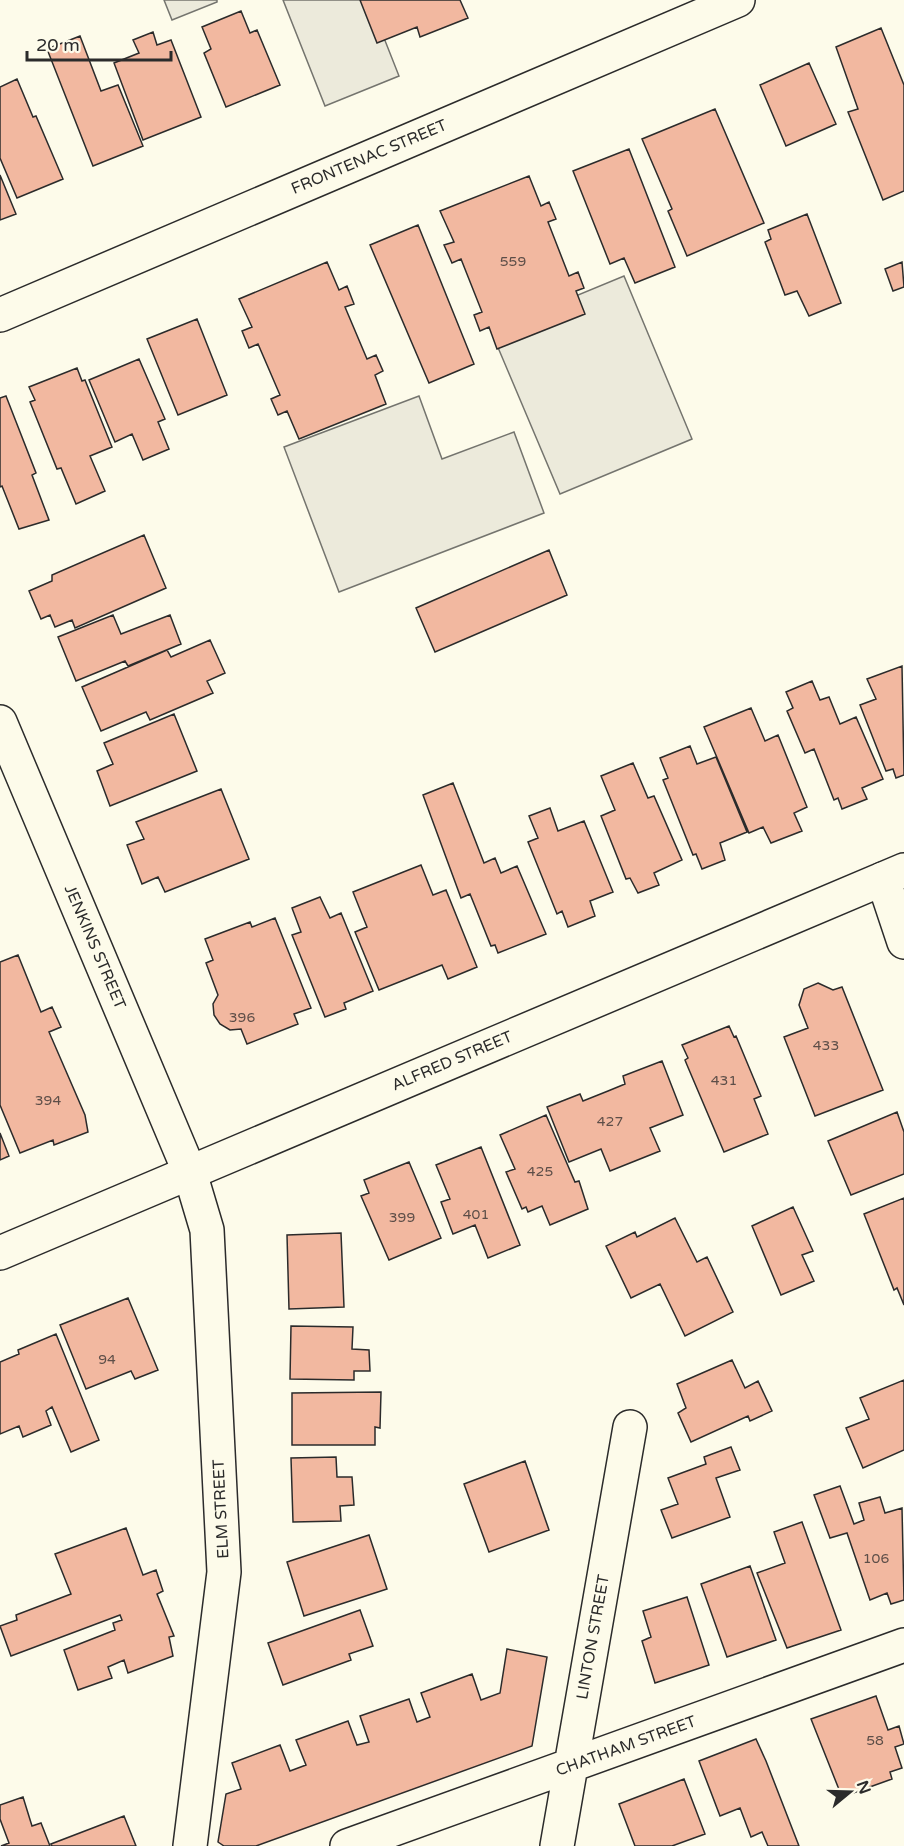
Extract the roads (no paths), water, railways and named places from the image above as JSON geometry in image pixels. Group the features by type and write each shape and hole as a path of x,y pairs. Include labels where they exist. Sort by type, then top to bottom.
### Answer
{"street":[{"name":"FRONTENAC STREET","path":"0,315 738,0"},
{"name":"JENKINS STREET","path":"0,722 190,1173"},
{"name":"ALFRED STREET","path":"0,1253 894,874"},
{"path":"894,874 904,942"},
{"name":"ELM STREET","path":"190,1173 207,1230 224,1572 190,1846"},
{"name":"LINTON STREET","path":"557,1846 630,1427"},
{"name":"CHATHAM STREET","path":"347,1846 904,1645"}]}
